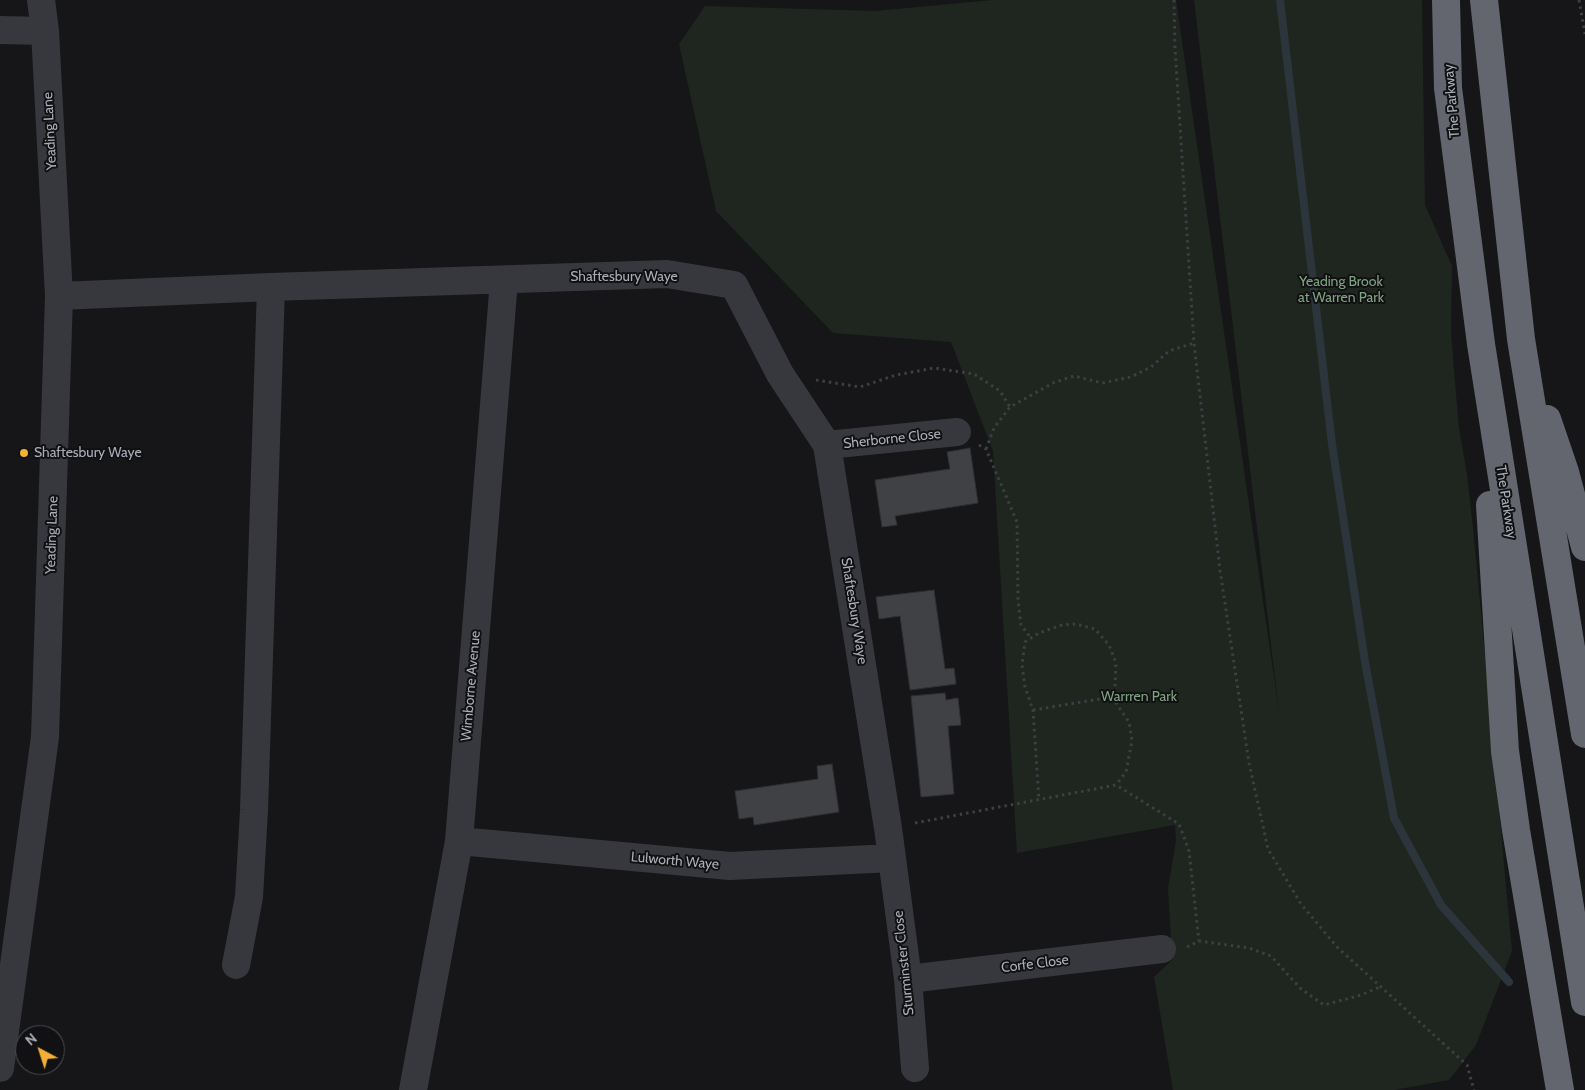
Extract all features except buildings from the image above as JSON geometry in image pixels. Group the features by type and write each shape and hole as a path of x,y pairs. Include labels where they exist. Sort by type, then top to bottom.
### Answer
{"highway":[{"name":"The Parkway","path":"1446,0 1448,88 1481,344 1585,1002"},
{"path":"1484,0 1521,339 1585,734"},
{"path":"1521,339 1565,472 1585,547"},
{"path":"1481,344 1504,751 1560,1090"}],"street":[{"name":"Yeading Lane","path":"0,1068 45,736 59,296 42,0"},
{"path":"0,30 45,30"},
{"name":"Shaftesbury Waye","path":"59,296 667,274 734,284 780,374 827,445 892,858"},
{"name":"Wimborne Avenue","path":"413,1090 459,841 504,280"},
{"path":"236,965 249,897 254,810 271,287"},
{"name":"Sherborne Close","path":"827,445 957,432"},
{"name":"Lulworth Waye","path":"459,841 730,866 892,858"},
{"name":"Sturminster Close","path":"892,858 908,979 915,1068"},
{"name":"Corfe Close","path":"908,979 1162,949"}],"path":[{"path":"1174,0 1175,48 1194,343 1220,570 1250,764 1268,849 1301,904 1337,947 1467,1065 1474,1090"},
{"path":"1579,0 1585,34"},
{"path":"986,450 994,428 1010,407 1053,383 1074,376 1102,383 1131,377 1151,367 1169,351 1194,343"},
{"path":"780,374 860,387 896,375 934,368 974,374 1000,391 1010,407"},
{"path":"957,432 986,450 1017,522 1018,600 1021,626 1031,638"},
{"path":"888,828 1039,800 1116,785 1126,772 1132,741 1129,722 1112,697 1115,686 1116,663 1109,645 1095,629 1076,624 1062,625 1039,633 1025,642 1022,665 1025,687 1033,710 1039,800"},
{"path":"1033,710 1112,697"},
{"path":"1116,785 1179,824 1189,851 1199,941"},
{"path":"1162,949 1187,947 1199,941 1249,948 1271,956 1300,988 1324,1005 1380,987"}],"green space":[{"path":"993,0 1176,0 1279,712 1194,0 1422,0 1425,205 1452,266 1451,332 1459,428 1467,474 1474,537 1512,951 1476,1045 1449,1080 1394,1090 1173,1090 1154,977 1172,960 1168,888 1176,841 1175,825 1017,853 993,451 951,342 833,333 716,211 679,44 705,6 875,11"}],"waterway":[{"path":"1280,0 1332,444 1365,662 1394,818 1441,905 1509,982"}],"place":[{"name":"Shaftesbury Waye","path":"24,453"}],"park label":[{"name":"Yeading Brook at Warren Park","path":"1341,290"},
{"name":"Warrren Park","path":"1139,697"}]}
